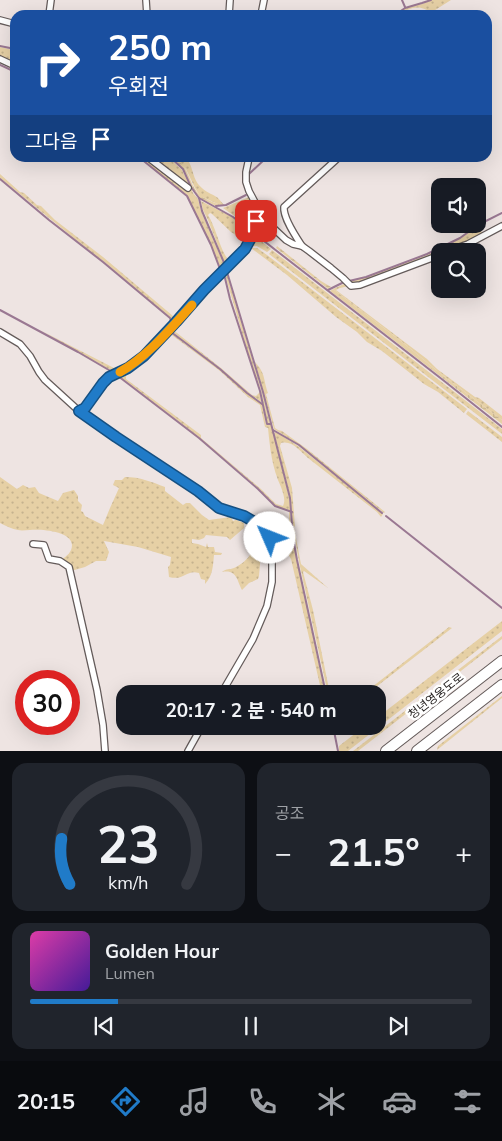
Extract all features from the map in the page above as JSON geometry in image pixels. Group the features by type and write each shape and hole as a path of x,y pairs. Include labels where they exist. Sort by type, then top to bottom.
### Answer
{"highway":[{"name":"청년영웅도로","path":"386,751 502,661"},
{"path":"417,751 430,747 502,685"}],"street":[{"path":"154,162 188,188"},
{"path":"248,162 246,182 258,208 279,234 293,244 302,246"},
{"path":"334,162 284,207 284,212 295,236 302,246 332,268 351,286 373,280 431,258"},
{"path":"79,411 85,408 109,377 128,368 144,356 204,290 245,249 255,229 258,208"},
{"path":"470,243 502,226"},
{"path":"0,332 20,344 45,380 79,411 198,491 219,508 244,516 267,530 272,554 270,593 259,626 226,685"},
{"path":"33,544 44,546 49,559 60,561 69,567 97,690 105,751"},
{"path":"188,751 197,735"}],"green space":[{"path":"432,0 451,0 435,10 417,7 402,10"},
{"path":"0,47 10,50 10,63 0,58"},
{"path":"145,162 173,162 182,170 198,199 201,211 225,267 221,270 211,245 187,195"},
{"path":"176,162 182,164 195,190 199,194 220,205 216,206 200,198 192,187 184,169"},
{"path":"178,162 189,162 198,184 218,198 224,205 200,196 186,169"},
{"path":"0,174 173,316 175,319 170,327 171,318 0,178"},
{"path":"249,197 255,207 252,229 223,208"},
{"path":"201,201 232,217 251,232 246,245 243,240 231,232 212,214 208,215 230,263 226,267 203,210"},
{"path":"468,233 483,234 466,243 451,243"},
{"path":"254,235 271,249 267,252 257,246 248,246"},
{"path":"277,246 331,287 328,289 276,248"},
{"path":"251,248 257,248 267,255 467,409 464,413 382,351 367,342 287,275"},
{"path":"272,250 502,429 502,434 269,254"},
{"path":"431,253 431,257 354,285 349,281 366,277"},
{"path":"226,271 262,392 270,423 267,423 261,391 226,278 223,274"},
{"path":"346,283 349,286 336,290 427,359 437,369 502,416 502,420 333,289"},
{"path":"333,289 502,420 502,424 330,291"},
{"path":"172,329 221,368 252,395 256,396 260,392 261,402 247,392 220,368 172,332"},
{"path":"40,330 114,368 123,367 114,372"},
{"path":"170,331 262,404 266,425 271,424 273,430 291,512 275,505 199,437 118,375 130,370 126,379 201,435 201,438 261,489 276,504 283,506 284,496 275,473 268,428 265,427 260,405 248,397 220,371 169,333"},
{"path":"255,362 264,377 268,393 266,394 275,428 307,449 384,513 299,445 274,429"},
{"path":"468,411 502,437 502,442 466,414"},
{"path":"276,432 298,446 383,514 381,517 296,447 285,442 281,443 280,446 292,488 295,527 293,525 289,491 274,433"},
{"path":"0,477 17,489 23,485 29,488 35,487 39,493 58,501 63,493 74,490 78,496 78,501 82,505 81,511 85,516 103,525 119,488 113,485 115,480 122,480 125,477 141,479 165,487 165,491 183,505 190,503 209,520 231,517 233,521 236,520 244,523 244,528 230,540 227,537 206,535 199,540 192,539 192,543 206,547 207,543 208,547 214,547 215,552 222,553 221,555 214,555 211,574 205,584 205,580 201,579 199,573 195,572 179,578 169,577 168,567 171,557 138,547 104,541 109,552 106,561 96,561 71,571 61,560 69,554 72,547 67,537 48,531 18,530 0,523"},
{"path":"289,512 291,525 281,526 272,533 258,520 270,528 278,522 289,522"},
{"path":"293,527 301,564 328,588 303,572 328,685 326,685"},
{"path":"263,529 269,541 259,547 261,552 258,579 249,583 242,590 234,574 222,572 236,567 247,559 257,536"},
{"path":"293,541 323,685 320,685 291,559 279,544"},
{"path":"502,621 502,631 386,721 386,711"},
{"path":"449,627 452,628 379,685 375,685"},
{"path":"502,636 502,639 386,729 386,726"},
{"path":"502,696 502,698 437,750 438,746"},
{"path":"353,735 369,735 348,751 339,751 339,746"},
{"path":"374,735 379,735 358,751 353,751"}],"waterway":[{"path":"402,0 405,7"},
{"path":"402,10 431,0"},
{"path":"0,46 10,48"},
{"path":"0,65 10,70"},
{"path":"145,162 187,196 211,245 220,269"},
{"path":"175,162 183,169 191,187 199,198 233,217 502,427"},
{"path":"249,183 249,174 262,162"},
{"path":"0,179 170,318 169,327"},
{"path":"216,206 226,205 246,195"},
{"path":"199,198 202,211 225,265"},
{"path":"349,281 366,277 427,254 460,238 478,225 502,213"},
{"path":"227,272 263,392 290,498 293,538 297,560 324,685"},
{"path":"223,276 260,391 267,424 271,424"},
{"path":"328,290 344,282"},
{"path":"0,310 114,373"},
{"path":"171,332 262,404"},
{"path":"118,376 199,438 275,506 292,512"},
{"path":"273,430 299,445 382,513"},
{"path":"386,516 502,608"},
{"path":"335,735 338,751"}],"slow traffic":[{"path":"120,372 144,356 192,305"}],"route":[{"path":"256,221 255,229 245,249 204,290 144,356 128,368 109,377 85,408 79,411 198,491 219,508 244,516 258,524 267,530 270,538"}]}
